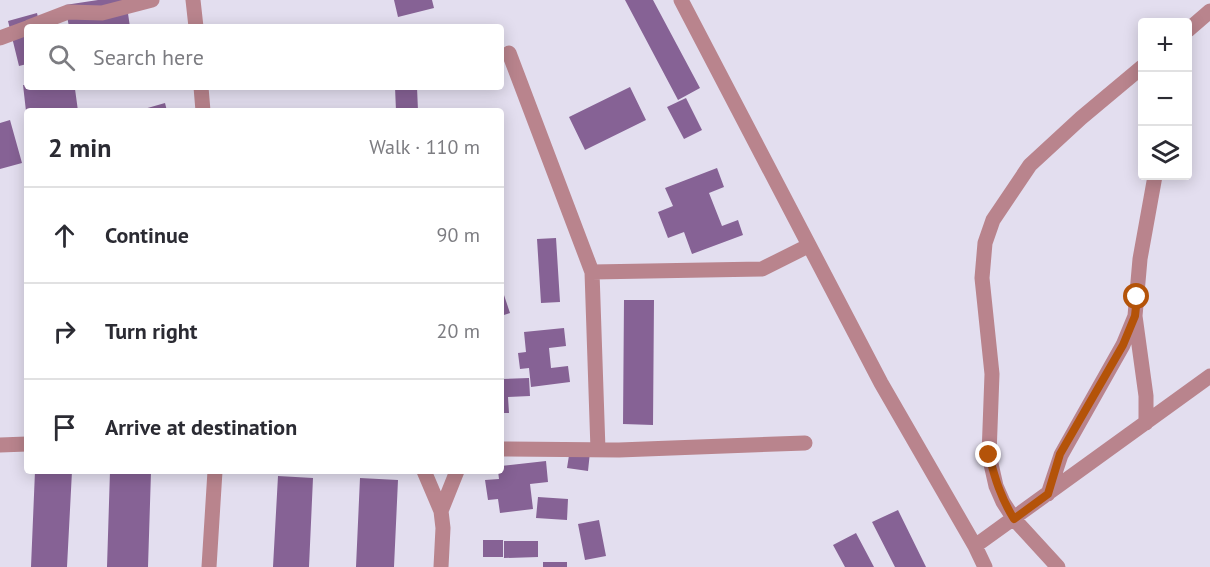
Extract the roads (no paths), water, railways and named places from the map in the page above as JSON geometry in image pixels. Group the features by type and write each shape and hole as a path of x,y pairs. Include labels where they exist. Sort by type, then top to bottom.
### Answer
{"street":[{"path":"36,24 68,12 102,13 152,0"},
{"path":"193,0 196,24"},
{"path":"681,0 881,383 985,567"},
{"path":"1192,27 1210,11"},
{"path":"0,38 24,29"},
{"path":"509,53 592,272 598,450"},
{"path":"1058,567 1014,519 1003,502 996,486 989,455 992,374 991,344 982,278 985,243 993,220 1030,165 1081,118 1138,71"},
{"path":"201,90 203,108"},
{"path":"1146,423 1146,396 1135,316 1140,259 1154,180"},
{"path":"592,272 762,269 808,246"},
{"path":"1048,494 1060,454 1123,345 1135,316"},
{"path":"975,546 1210,376"},
{"path":"504,449 598,450 805,443"},
{"path":"0,445 24,444"},
{"path":"209,567 215,474"},
{"path":"425,474 441,511 443,528 441,567"},
{"path":"441,511 456,474"}]}
